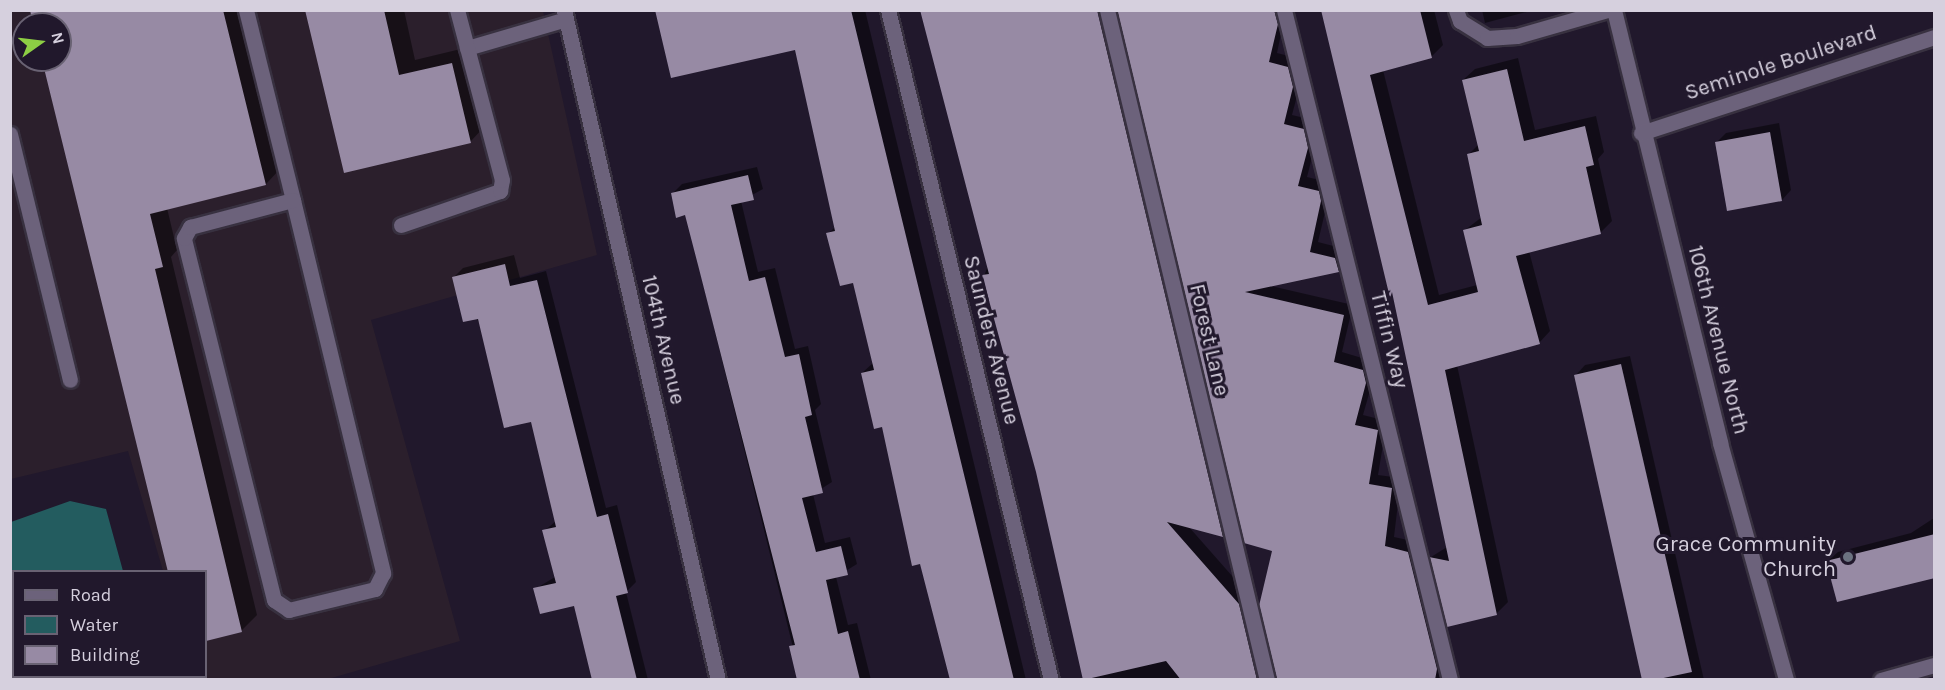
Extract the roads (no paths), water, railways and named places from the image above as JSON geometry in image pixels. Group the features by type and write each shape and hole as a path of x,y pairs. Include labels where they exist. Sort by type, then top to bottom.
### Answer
{"street":[{"path":"246,10 293,200 383,573 375,589 289,610 274,600 184,238 190,227 293,200"},
{"path":"401,225 500,191 502,180 457,10"},
{"name":"Saunders Avenue","path":"888,10 1051,680"},
{"name":"Forest Lane","path":"1107,10 1267,680"},
{"name":"Tiffin Way","path":"1284,10 1450,680"},
{"path":"1456,10 1460,21 1486,38 1517,36 1607,10"},
{"name":"106th Avenue North","path":"1614,10 1641,133 1786,680"},
{"path":"467,48 565,15"},
{"name":"104th Avenue","path":"565,15 718,680"},
{"name":"Seminole Boulevard","path":"1641,133 1935,37"},
{"path":"10,134 70,380"},
{"path":"1881,680 1935,665"}],"water":[{"path":"70,501 106,509 123,570 12,570 12,678 150,679 11,679 11,522"}],"place":[{"name":"Grace Community Church","path":"1848,557"}]}
